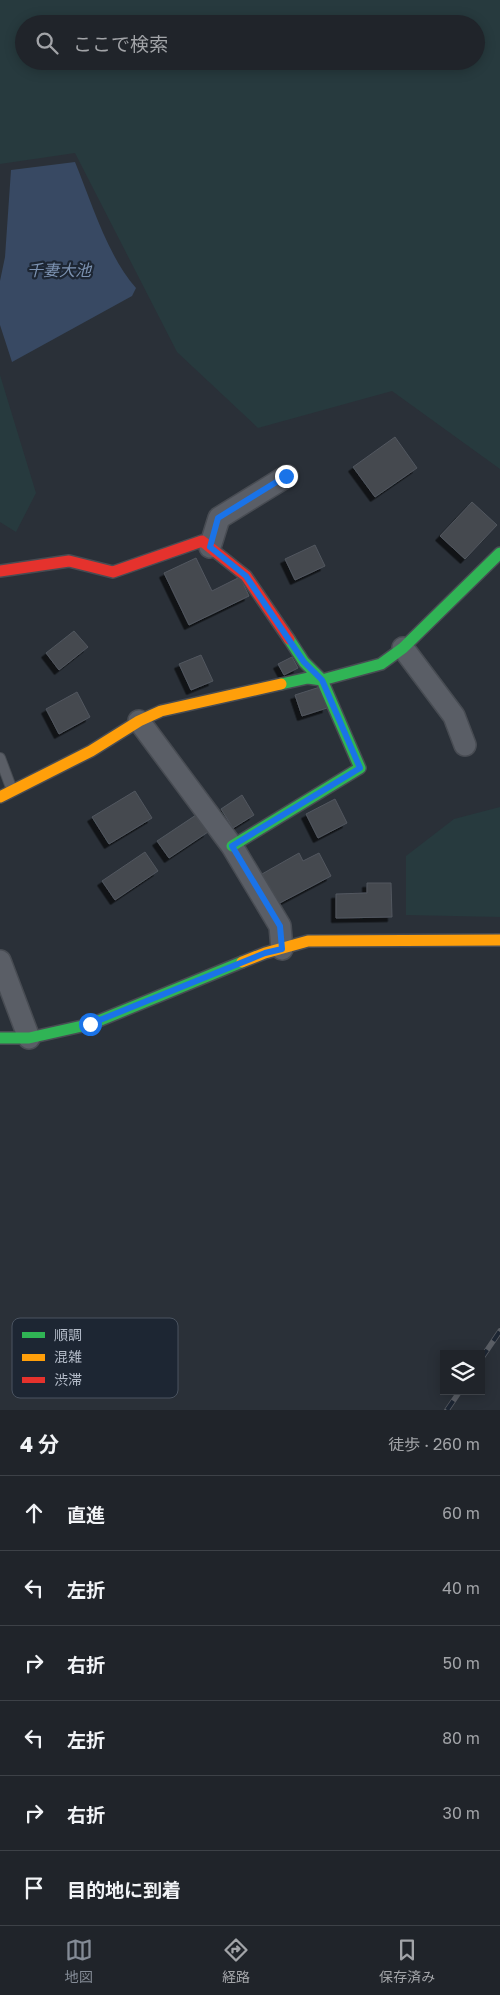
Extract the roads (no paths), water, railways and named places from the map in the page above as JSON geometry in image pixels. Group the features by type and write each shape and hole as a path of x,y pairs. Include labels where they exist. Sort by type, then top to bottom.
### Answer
{"street":[{"path":"210,547 218,518 286,476"},
{"path":"0,571 69,561 113,572 202,541 246,576 304,662 322,680 360,768 232,846"},
{"path":"0,797 90,751 161,710 308,678 322,680 381,664 403,648 500,553"},
{"path":"403,648 454,716 465,745"},
{"path":"139,721 232,846 280,926 282,949"},
{"path":"0,1038 29,1038 90,1024 265,953 308,942 500,940"},
{"path":"0,961 29,1038"}],"lane":[{"path":"0,758 12,791"}],"water":[{"name":"千妻大池","path":"75,162 109,245 117,261 136,288 132,296 12,362 0,325 0,281 5,257 11,170"}],"railway":[{"path":"485,1353 500,1331"},
{"path":"447,1410 457,1395"}]}
